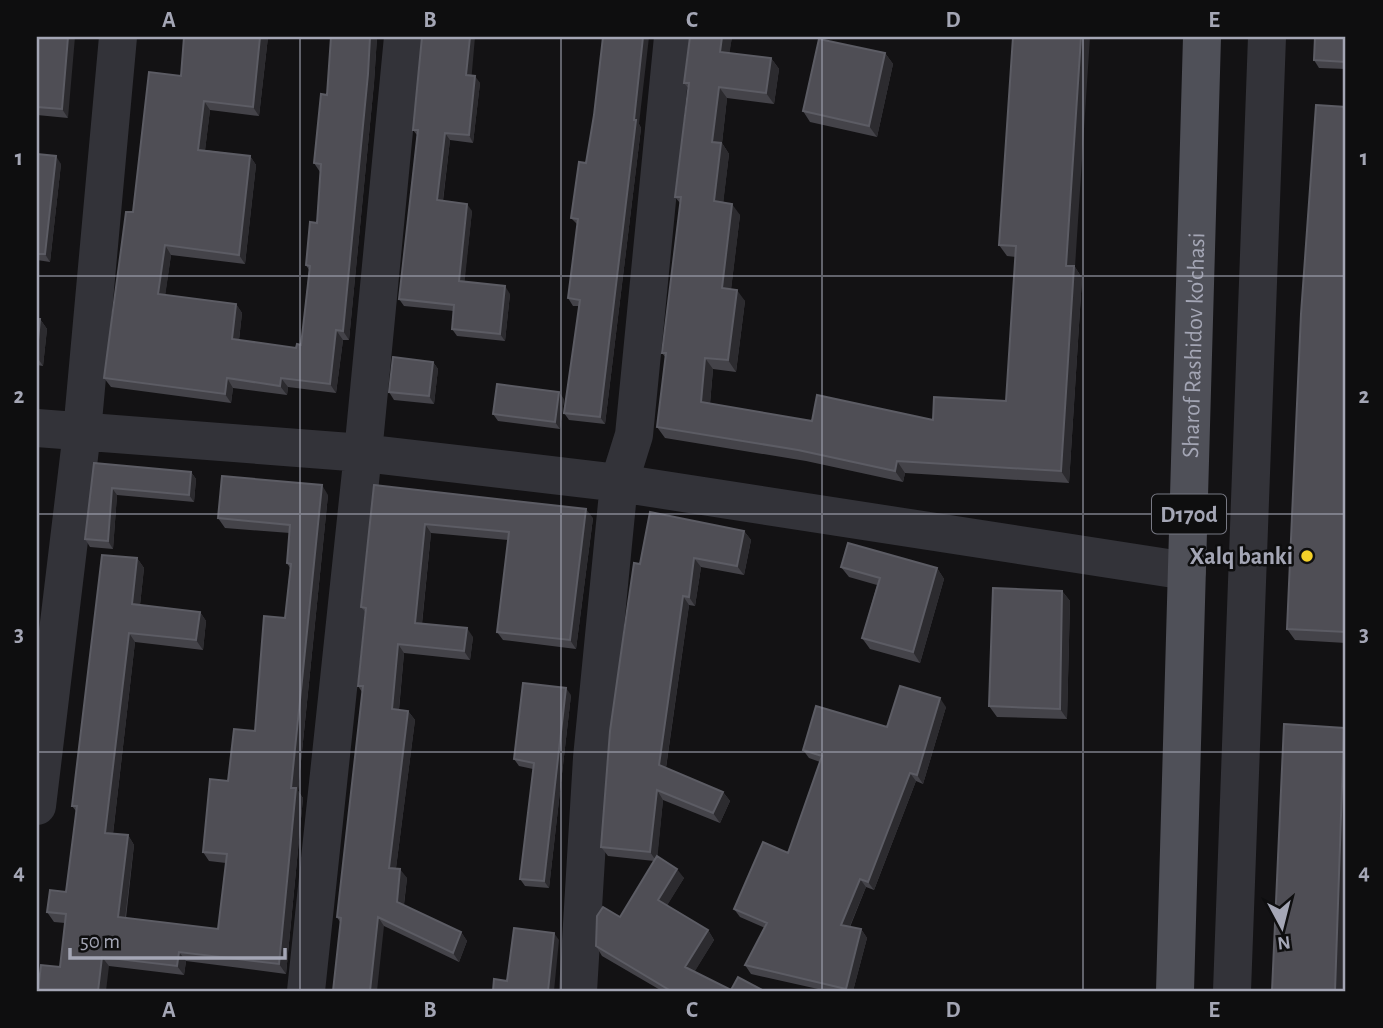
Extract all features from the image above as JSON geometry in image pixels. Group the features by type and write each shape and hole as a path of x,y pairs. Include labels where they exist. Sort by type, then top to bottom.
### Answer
{"main road":[{"name":"Sharof Rashidov ko'chasi","path":"1175,991 1202,37"}],"street":[{"path":"37,806 82,432 118,37"},
{"path":"306,991 363,453 403,37"},
{"path":"578,991 593,758 619,482 634,435 673,37"},
{"path":"1231,991 1267,37"},
{"path":"37,428 363,453 619,482 1187,571"}],"building":[{"path":"37,37 68,37 62,109 37,107"},
{"path":"184,37 260,37 253,107 204,101 198,150 250,156 239,255 165,245 158,294 236,304 232,339 296,348 297,344 301,345 310,266 306,265 310,222 317,223 321,164 314,163 321,94 327,95 331,37 370,37 343,331 336,330 330,384 281,378 280,386 227,378 225,394 104,378 126,212 133,212 149,72 181,76"},
{"path":"422,37 470,37 466,75 475,76 469,135 445,133 437,200 467,204 459,281 505,286 500,334 452,329 454,305 399,299 418,130 413,130"},
{"path":"603,37 643,37 636,120 600,417 564,413 580,300 568,298 578,219 571,218 579,162 586,163"},
{"path":"690,37 722,37 720,52 771,58 766,93 719,87 712,142 721,143 714,201 732,204 722,288 737,290 728,360 705,358 701,402 812,421 817,395 933,420 934,397 1006,401 1016,246 999,245 1013,37 1081,37 1066,266 1074,266 1061,471 897,461 895,471 798,450 657,427 666,353 662,353 681,197 675,197 689,83 684,83"},
{"path":"1315,37 1346,37 1346,62 1314,60"},
{"path":"819,39 885,53 869,126 803,111"},
{"path":"1316,105 1346,107 1346,632 1287,629 1301,314"},
{"path":"37,154 56,156 45,254 37,254"},
{"path":"37,319 40,319 37,351"},
{"path":"393,357 433,362 429,396 389,392"},
{"path":"497,384 559,392 555,422 493,414"},
{"path":"94,463 191,472 189,495 112,488 108,541 85,539"},
{"path":"222,476 322,485 291,788 296,788 279,964 179,952 177,966 102,957 98,991 38,991 41,965 60,967 66,914 47,912 50,890 66,892 77,806 72,806 102,555 137,558 132,604 200,612 196,640 129,633 105,833 128,835 118,917 218,929 227,854 203,852 210,779 228,781 234,729 255,731 264,616 285,618 291,564 287,563 290,525 218,518"},
{"path":"374,485 586,509 570,640 497,632 509,532 425,524 415,623 467,628 464,651 398,644 392,709 408,711 389,868 400,869 397,902 461,932 453,953 378,917 370,991 333,991 341,918 337,917 363,686 358,686 366,608 361,607"},
{"path":"650,512 744,531 737,566 694,558 689,597 683,596 659,765 723,792 713,813 657,790 650,852 601,847 610,731 628,604 634,563 640,564"},
{"path":"848,543 937,568 913,652 862,638 880,578 841,567"},
{"path":"993,588 1062,591 1060,709 989,706"},
{"path":"523,683 566,688 544,881 520,879 534,763 514,759"},
{"path":"900,686 940,698 917,775 910,773 868,882 860,879 841,925 861,929 846,989 745,965 767,923 734,909 763,842 788,853 822,756 803,750 816,706 887,727"},
{"path":"1284,724 1344,728 1335,991 1272,991"},
{"path":"657,856 677,869 658,900 708,930 685,967 731,990 738,977 764,991 671,991 596,946 597,916 603,907 620,917"},
{"path":"514,928 554,933 548,991 493,991 494,979 507,981"}],"place":[{"name":"Xalq banki","path":"1307,556"}]}
